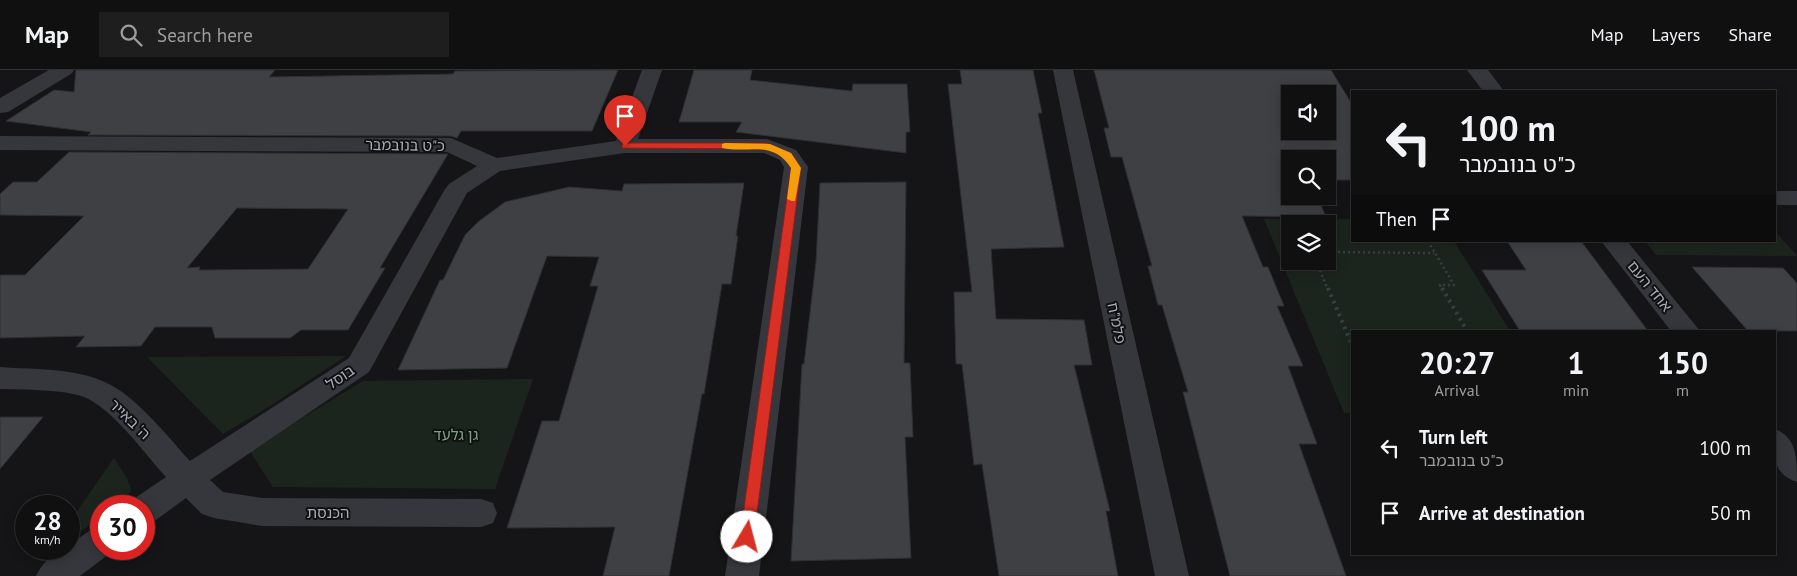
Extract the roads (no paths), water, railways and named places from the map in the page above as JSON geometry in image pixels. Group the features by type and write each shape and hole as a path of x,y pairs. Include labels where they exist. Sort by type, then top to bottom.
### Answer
{"street":[{"path":"0,108 64,70"},
{"path":"625,146 652,70"},
{"name":"פלמ\"ח","path":"1063,70 1172,576"},
{"path":"1477,70 1493,90"},
{"name":"כ\"ט בנובמבר","path":"0,143 451,146 494,165"},
{"path":"494,165 625,146 767,146 788,155 796,168 742,576"},
{"name":"בוסל","path":"155,502 186,479 359,365 458,189 494,165"},
{"path":"1776,198 1797,198"},
{"name":"אחד העם","path":"1614,242 1685,330"},
{"name":"ה' באייר","path":"0,378 70,383 91,388 120,406 186,479"},
{"name":"הכנסת","path":"186,479 214,504 262,512 481,513"},
{"path":"54,576 90,549"}],"park label":[{"name":"גן גלעד","path":"456,434"}]}
